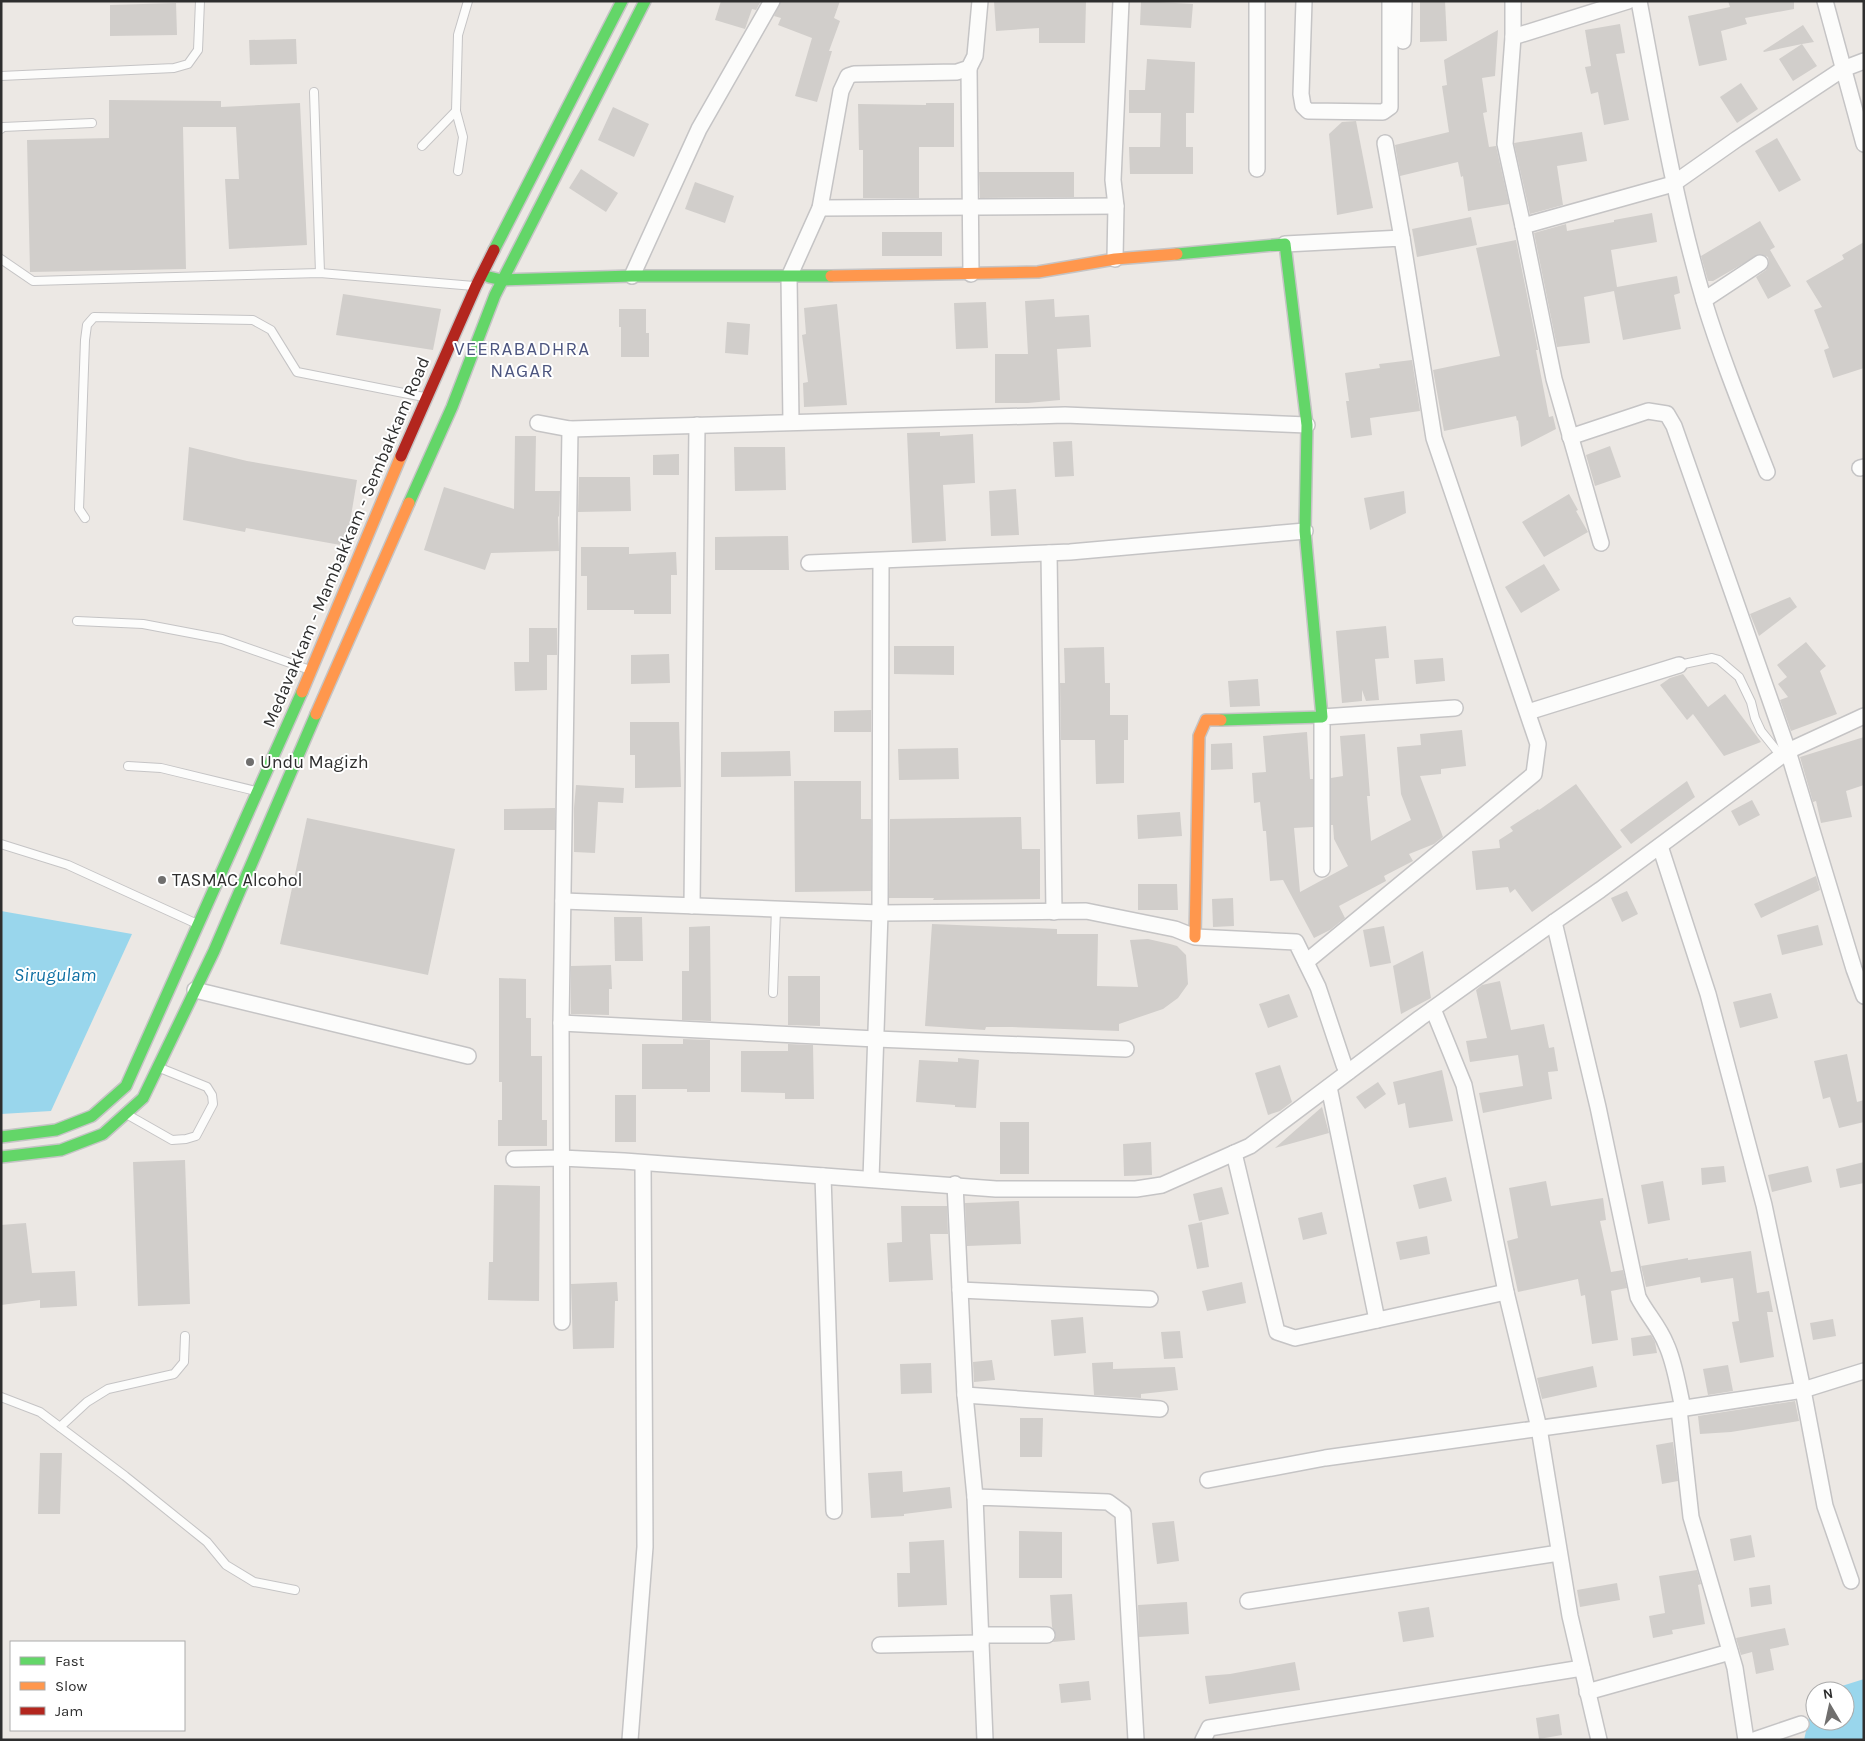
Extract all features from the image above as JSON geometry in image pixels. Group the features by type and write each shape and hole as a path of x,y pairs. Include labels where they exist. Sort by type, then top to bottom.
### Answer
{"main road":[{"name":"Medavakkam - Mambakkam - Sembakkam Road","path":"1,1136 56,1130 92,1116 126,1086 312,670 389,482 478,281 622,1"},
{"path":"1,1157 62,1150 103,1134 143,1098 214,951 330,682 452,407 494,295 645,1"},
{"path":"478,281 632,276 789,277 1038,272 1115,259 1285,244 1307,424 1305,531 1322,717 1206,720 1203,723 1199,736 1195,937"}],"street":[{"path":"632,276 699,129 772,1"},
{"path":"971,274 969,68 974,56 980,1"},
{"path":"1115,259 1116,206 1113,180 1121,1"},
{"path":"1257,1 1257,169"},
{"path":"1304,1 1301,94 1303,106 1308,111 1383,112 1390,107 1390,1"},
{"path":"1403,41 1404,1"},
{"path":"1512,1 1513,36 1505,144 1554,378 1601,543"},
{"path":"1513,36 1628,1"},
{"path":"1639,1 1673,184 1704,300 1723,359 1767,472"},
{"path":"1825,1 1864,144"},
{"path":"1523,226 1673,184 1737,138 1843,69 1864,61"},
{"path":"791,422 789,277 820,208 840,91 848,76 854,74 957,72 969,68"},
{"path":"1306,962 1534,774 1538,744 1434,438 1385,143"},
{"path":"820,208 1116,206"},
{"path":"1285,244 1402,238"},
{"path":"1704,300 1760,263"},
{"path":"1570,437 1648,411 1666,414 1674,426 1785,754 1864,996"},
{"path":"538,423 570,429 1065,415 1307,424"},
{"path":"692,906 697,425"},
{"path":"562,1322 561,1023 570,429"},
{"path":"809,563 1049,553 1305,531"},
{"path":"1049,553 1054,912"},
{"path":"871,1180 880,913 881,561"},
{"path":"1528,712 1679,665"},
{"path":"1322,869 1322,717 1455,708"},
{"path":"514,1159 561,1158 643,1163 871,1180 954,1184 996,1189 1136,1189 1162,1185 1250,1146 1433,1009 1600,890 1785,754 1864,716"},
{"path":"1660,846 1708,994 1764,1205 1803,1390 1824,1506 1851,1581"},
{"path":"563,901 880,913 1086,911 1175,928 1195,937 1296,942 1318,988 1348,1072"},
{"path":"1554,922 1598,1107 1638,1297 1658,1327 1667,1346 1681,1409 1691,1517 1735,1668 1746,1740"},
{"path":"195,990 468,1056"},
{"path":"1433,1009 1464,1085 1506,1292 1539,1428 1570,1616 1599,1740"},
{"path":"561,1023 876,1039 1126,1049"},
{"path":"1329,1087 1377,1320"},
{"path":"1234,1154 1277,1332 1294,1338 1506,1292"},
{"path":"630,1740 645,1547 643,1163"},
{"path":"823,1176 834,1511"},
{"path":"954,1184 965,1395 974,1497 985,1740"},
{"path":"960,1290 1150,1299"},
{"path":"1208,1480 1325,1458 1681,1409 1803,1390 1864,1371"},
{"path":"965,1395 1160,1408"},
{"path":"974,1497 1108,1502 1123,1513 1136,1740"},
{"path":"1248,1601 1559,1553"},
{"path":"880,1645 1047,1635"},
{"path":"1588,1692 1730,1652"},
{"path":"1203,1740 1209,1728 1582,1668"},
{"path":"1754,1740 1801,1724"}],"lane":[{"path":"1,76 174,68 188,64 198,50 200,1"},
{"path":"458,171 463,137 456,111 458,35 468,1"},
{"path":"314,92 320,272"},
{"path":"422,146 456,111"},
{"path":"1,129 3,127 92,122"},
{"path":"1,259 33,282 320,272 478,281"},
{"path":"85,518 80,509 85,340 87,324 94,317 254,320 271,330 297,372 426,398"},
{"path":"77,621 142,624 222,639 312,670"},
{"path":"1679,665 1712,658 1719,660 1739,677 1752,702 1755,718 1761,731 1785,754"},
{"path":"128,766 161,768 258,791"},
{"path":"1,844 68,865 199,925"},
{"path":"773,993 776,909"},
{"path":"125,1114 172,1140 196,1136 213,1104 212,1095 207,1087 158,1067"},
{"path":"60,1427 87,1402 108,1390 142,1380 174,1374 184,1362 185,1336"},
{"path":"1,1397 40,1412 207,1542 226,1565 254,1582 295,1590"}],"water":[{"name":"Sirugulam","path":"1,911 132,934 51,1111 1,1114"},
{"path":"1864,1679 1864,1740 1804,1740 1806,1731 1855,1731 1855,1682"}],"building":[{"path":"721,1 761,1 756,10 752,9 745,29 715,20"},
{"path":"781,1 840,1 834,18 840,21 829,51 832,51 817,102 795,96 812,38 778,25 781,18 774,16"},
{"path":"994,1 1086,1 1085,43 1039,43 1039,28 996,31"},
{"path":"1141,1 1193,4 1191,28 1140,25"},
{"path":"1420,1 1445,1 1447,41 1420,42"},
{"path":"1728,1 1794,1 1794,9 1745,18 1747,24 1721,31 1727,60 1699,66 1688,16 1730,7"},
{"path":"176,3 177,35 110,36 110,5"},
{"path":"1620,24 1625,53 1616,54 1629,120 1604,125 1598,92 1591,94 1585,67 1591,66 1585,30"},
{"path":"1803,25 1814,42 1763,51"},
{"path":"1498,30 1495,76 1482,78 1487,112 1483,113 1489,147 1496,146 1509,204 1468,211 1463,176 1461,177 1458,162 1400,176 1395,145 1449,132 1442,86 1447,85 1444,60"},
{"path":"296,39 297,64 250,65 249,40"},
{"path":"1802,44 1817,66 1793,81 1779,59"},
{"path":"1147,59 1195,62 1194,113 1186,113 1186,147 1193,147 1193,174 1130,174 1129,147 1160,147 1161,113 1129,113 1129,90 1145,90"},
{"path":"1741,83 1758,109 1737,123 1720,97"},
{"path":"109,100 221,101 221,107 300,103 307,245 229,249 225,179 239,179 236,127 183,127 186,269 30,272 27,140 109,138"},
{"path":"926,103 954,103 954,147 919,147 919,198 863,198 863,150 859,150 858,104 926,105"},
{"path":"613,107 649,124 634,157 598,140"},
{"path":"1356,121 1373,208 1337,215 1329,134 1342,122"},
{"path":"1582,132 1587,161 1557,166 1563,205 1530,214 1514,143"},
{"path":"1777,138 1801,180 1779,192 1755,151"},
{"path":"581,169 618,193 606,212 569,188"},
{"path":"979,172 1074,172 1074,197 980,198"},
{"path":"695,182 734,196 725,223 685,209"},
{"path":"1652,213 1657,242 1611,250 1617,287 1677,276 1680,293 1674,295 1681,329 1623,340 1614,291 1584,297 1590,343 1557,347 1534,233 1566,224 1567,231"},
{"path":"1471,217 1477,245 1417,257 1412,229"},
{"path":"1760,221 1775,247 1770,250 1791,286 1768,299 1756,277 1766,270 1769,263 1768,257 1760,254 1713,281 1708,281 1701,256"},
{"path":"882,232 942,232 942,256 882,256"},
{"path":"1516,240 1549,417 1553,416 1556,429 1521,447 1516,416 1444,431 1433,370 1500,356 1476,248"},
{"path":"1864,242 1864,368 1833,378 1824,350 1829,348 1814,310 1822,307 1806,281 1844,259 1842,255"},
{"path":"343,294 441,309 433,350 336,335"},
{"path":"1054,299 1055,317 1089,315 1091,347 1057,349 1060,400 1028,403 995,403 995,354 1028,354 1025,301"},
{"path":"986,302 988,348 956,349 954,303"},
{"path":"837,304 847,405 804,407 803,383 808,382 802,335 806,334 804,308"},
{"path":"619,309 646,309 649,357 621,357"},
{"path":"727,322 750,324 748,355 725,353"},
{"path":"1412,360 1420,411 1370,418 1372,435 1351,438 1346,401 1349,401 1345,373 1380,368 1379,364"},
{"path":"940,432 940,436 973,434 975,483 943,485 946,541 912,543 907,433"},
{"path":"515,436 536,436 535,491 560,491 558,517 559,551 491,553 485,570 424,550 444,487 514,509"},
{"path":"1072,441 1074,476 1055,477 1053,442"},
{"path":"1610,446 1621,477 1595,486 1586,455"},
{"path":"189,447 247,461 357,480 346,546 246,528 245,532 183,520"},
{"path":"734,447 785,447 786,490 735,491"},
{"path":"679,454 679,475 653,475 653,455"},
{"path":"579,477 630,477 631,511 578,512"},
{"path":"1016,489 1019,535 991,536 989,491"},
{"path":"1404,491 1406,513 1370,530 1364,498"},
{"path":"1569,494 1588,532 1544,557 1522,522"},
{"path":"788,536 789,570 715,570 715,537"},
{"path":"581,547 629,547 629,554 676,552 677,575 671,575 671,614 634,614 634,610 587,610 587,576 581,576"},
{"path":"1544,564 1560,590 1521,613 1505,587"},
{"path":"1790,597 1797,607 1759,636 1750,614"},
{"path":"1386,626 1389,658 1375,659 1379,700 1366,701 1362,690 1362,701 1342,703 1336,631"},
{"path":"529,628 557,628 557,655 547,655 547,690 515,691 514,662 529,662"},
{"path":"1806,642 1826,666 1820,671 1837,714 1791,731 1780,700 1788,697 1778,684 1787,677 1777,665"},
{"path":"894,646 954,646 954,675 894,674"},
{"path":"1104,647 1105,683 1110,683 1110,715 1128,715 1128,740 1124,740 1124,783 1096,784 1095,740 1061,740 1060,683 1065,683 1064,648"},
{"path":"669,654 670,683 631,684 631,655"},
{"path":"1443,658 1445,681 1416,684 1414,660"},
{"path":"1683,674 1708,707 1725,694 1761,742 1724,756 1693,714 1687,720 1660,685 1670,678"},
{"path":"1258,679 1260,706 1230,707 1228,681"},
{"path":"871,710 871,732 834,732 834,711"},
{"path":"630,722 679,722 681,787 635,788 635,755 630,755"},
{"path":"1462,730 1466,766 1441,769 1441,774 1420,776 1443,837 1434,844 1409,854 1413,861 1384,876 1386,881 1339,906 1345,918 1330,930 1314,938 1283,880 1270,881 1266,831 1263,831 1260,802 1254,803 1252,773 1266,772 1263,736 1307,732 1310,779 1313,779 1313,827 1294,828 1300,892 1348,866 1334,839 1333,825 1331,825 1331,778 1343,776 1340,736 1365,734 1370,796 1367,796 1371,841 1411,820 1401,794 1397,747 1421,745 1420,734"},
{"path":"1864,737 1864,785 1846,791 1852,817 1821,823 1816,801 1813,802 1800,757"},
{"path":"1232,743 1233,769 1211,770 1211,744"},
{"path":"958,748 959,779 899,780 898,749"},
{"path":"790,751 791,776 721,777 721,752"},
{"path":"794,781 861,781 861,819 871,819 871,891 795,892"},
{"path":"1687,781 1695,797 1631,844 1620,830"},
{"path":"1576,784 1622,847 1532,912 1515,889 1510,893 1508,887 1476,890 1472,851 1500,848 1499,840 1513,831 1510,827 1539,810"},
{"path":"576,785 624,788 623,803 598,802 595,853 574,852"},
{"path":"1752,800 1760,815 1739,826 1731,811"},
{"path":"555,808 555,830 504,830 504,809"},
{"path":"1180,812 1182,836 1138,839 1137,815"},
{"path":"1021,817 1022,849 1040,849 1040,899 933,900 934,898 889,898 890,819"},
{"path":"307,818 455,849 428,975 280,944"},
{"path":"1816,876 1820,890 1761,918 1754,904"},
{"path":"1138,884 1177,884 1178,910 1138,910"},
{"path":"1627,891 1638,914 1622,922 1611,898"},
{"path":"1233,898 1234,926 1213,927 1212,899"},
{"path":"614,917 642,917 643,961 615,961"},
{"path":"932,924 1057,929 1057,934 1098,934 1097,986 1138,987 1130,940 1148,939 1170,944 1177,946 1186,955 1188,984 1178,998 1163,1009 1119,1024 1119,1031 1012,1027 986,1027 985,1030 925,1026"},
{"path":"1818,925 1823,945 1782,955 1777,935"},
{"path":"710,926 711,1021 682,1020 682,971 689,971 689,927"},
{"path":"1384,926 1391,963 1370,967 1363,930"},
{"path":"1423,951 1431,998 1401,1014 1393,966"},
{"path":"611,965 612,989 609,989 609,1015 571,1014 571,966"},
{"path":"788,976 820,976 820,1026 788,1025"},
{"path":"499,978 526,979 526,1018 531,1018 531,1056 542,1056 542,1120 547,1120 547,1146 498,1146 498,1120 502,1120 502,1082 499,1082"},
{"path":"1500,981 1511,1030 1544,1024 1549,1048 1554,1047 1558,1071 1548,1072 1552,1099 1483,1113 1479,1093 1523,1086 1518,1055 1470,1062 1466,1041 1487,1038 1476,990 1482,985"},
{"path":"1771,993 1778,1018 1740,1028 1733,1002"},
{"path":"1289,994 1298,1017 1268,1028 1259,1004"},
{"path":"683,1039 710,1040 710,1092 687,1092 687,1089 642,1089 642,1044 683,1044"},
{"path":"788,1044 813,1045 814,1099 785,1099 785,1093 741,1092 741,1051 788,1051"},
{"path":"1847,1054 1857,1102 1864,1100 1864,1122 1839,1128 1830,1097 1823,1099 1814,1061"},
{"path":"958,1058 979,1060 976,1108 916,1102 919,1060 958,1062"},
{"path":"1280,1065 1292,1102 1280,1111 1268,1115 1255,1073"},
{"path":"1442,1070 1453,1121 1409,1128 1405,1103 1398,1105 1393,1082"},
{"path":"1378,1082 1386,1094 1365,1109 1356,1097"},
{"path":"615,1095 636,1095 636,1142 615,1142"},
{"path":"1322,1107 1329,1133 1275,1148"},
{"path":"1000,1122 1029,1122 1029,1174 1000,1174"},
{"path":"1151,1142 1152,1175 1124,1176 1123,1144"},
{"path":"185,1160 190,1304 138,1306 133,1162"},
{"path":"1864,1162 1864,1183 1840,1188 1836,1169"},
{"path":"1724,1166 1726,1182 1702,1185 1701,1168"},
{"path":"1808,1166 1812,1182 1772,1192 1768,1175"},
{"path":"1446,1177 1452,1201 1419,1209 1413,1185"},
{"path":"1546,1181 1551,1206 1603,1198 1606,1220 1600,1221 1611,1272 1623,1270 1627,1288 1611,1291 1618,1340 1592,1344 1585,1295 1581,1296 1578,1279 1518,1292 1507,1241 1518,1238 1509,1188"},
{"path":"1663,1181 1670,1220 1648,1224 1641,1185"},
{"path":"494,1185 540,1186 539,1301 488,1300 489,1262 493,1262"},
{"path":"1222,1187 1229,1214 1199,1221 1193,1194"},
{"path":"1019,1201 1021,1244 967,1246 965,1203"},
{"path":"901,1206 947,1206 948,1234 930,1234 933,1280 889,1282 887,1243 902,1242"},
{"path":"1322,1212 1327,1234 1303,1240 1298,1218"},
{"path":"1202,1222 1209,1267 1197,1269 1188,1225"},
{"path":"26,1223 32,1273 75,1271 77,1306 40,1308 40,1300 1,1305 1,1225"},
{"path":"1427,1236 1430,1254 1400,1260 1396,1242"},
{"path":"1751,1251 1757,1293 1769,1291 1773,1312 1767,1312 1774,1357 1740,1363 1732,1322 1739,1321 1733,1278 1701,1283 1700,1277 1646,1287 1641,1266 1688,1258 1688,1260"},
{"path":"617,1282 618,1301 615,1301 614,1348 573,1349 571,1284"},
{"path":"1242,1282 1246,1303 1207,1311 1202,1291"},
{"path":"1083,1317 1086,1353 1054,1356 1051,1320"},
{"path":"1833,1319 1836,1336 1813,1340 1810,1323"},
{"path":"1180,1331 1183,1358 1164,1359 1161,1332"},
{"path":"1651,1335 1655,1342 1657,1353 1633,1356 1631,1338"},
{"path":"992,1360 995,1380 974,1382 973,1362"},
{"path":"1113,1362 1113,1369 1175,1367 1178,1390 1141,1394 1141,1398 1094,1395 1092,1363"},
{"path":"931,1363 932,1393 901,1394 900,1364"},
{"path":"1728,1365 1733,1391 1708,1395 1703,1369"},
{"path":"1593,1366 1597,1387 1542,1399 1537,1378"},
{"path":"1795,1401 1799,1421 1731,1432 1700,1434 1698,1416"},
{"path":"1020,1418 1043,1418 1042,1457 1020,1457"},
{"path":"1673,1442 1678,1481 1662,1484 1656,1445"},
{"path":"40,1453 62,1453 60,1514 38,1514"},
{"path":"902,1471 903,1492 950,1487 952,1508 904,1514 904,1516 871,1518 868,1473"},
{"path":"1174,1521 1179,1561 1157,1564 1152,1523"},
{"path":"1019,1531 1062,1532 1062,1578 1019,1578"},
{"path":"1751,1535 1755,1557 1734,1561 1730,1539"},
{"path":"944,1540 947,1605 898,1607 897,1573 910,1573 909,1542"},
{"path":"1697,1570 1701,1584 1698,1585 1705,1624 1672,1630 1673,1634 1653,1638 1649,1616 1665,1613 1659,1576"},
{"path":"1617,1583 1620,1600 1580,1607 1577,1590"},
{"path":"1770,1585 1772,1604 1751,1607 1749,1588"},
{"path":"1072,1594 1075,1640 1053,1642 1056,1635 1052,1627 1050,1595"},
{"path":"1187,1602 1189,1634 1139,1637 1138,1605"},
{"path":"1429,1607 1434,1637 1403,1642 1398,1612"},
{"path":"1785,1628 1789,1645 1770,1649 1774,1670 1756,1674 1752,1652 1741,1655 1736,1638"},
{"path":"1295,1662 1300,1690 1209,1704 1205,1676 1230,1674"},
{"path":"1089,1681 1091,1700 1061,1703 1059,1684"},
{"path":"1559,1714 1562,1735 1539,1739 1536,1718"}],"traffic: fast":[{"path":"494,250 622,1"},
{"path":"409,503 452,407 495,295 645,1"},
{"path":"1177,254 1285,244 1307,425 1305,531 1322,717 1221,720"},
{"path":"489,277 502,280 632,276 831,276"},
{"path":"1,1137 56,1130 92,1116 126,1086 302,692"},
{"path":"1,1157 61,1150 103,1134 143,1098 214,951 316,714"}],"traffic: slow":[{"path":"831,276 1038,272 1115,259 1177,254"},
{"path":"302,692 401,456"},
{"path":"316,714 409,503"},
{"path":"1195,937 1199,736 1206,720 1221,720"}],"traffic: jam":[{"path":"401,456 476,286 494,250"}],"place":[{"name":"Undu Magizh","path":"250,762"},
{"name":"TASMAC Alcohol","path":"162,880"}],"district":[{"name":"VEERABADHRA NAGAR","path":"522,360"}]}
